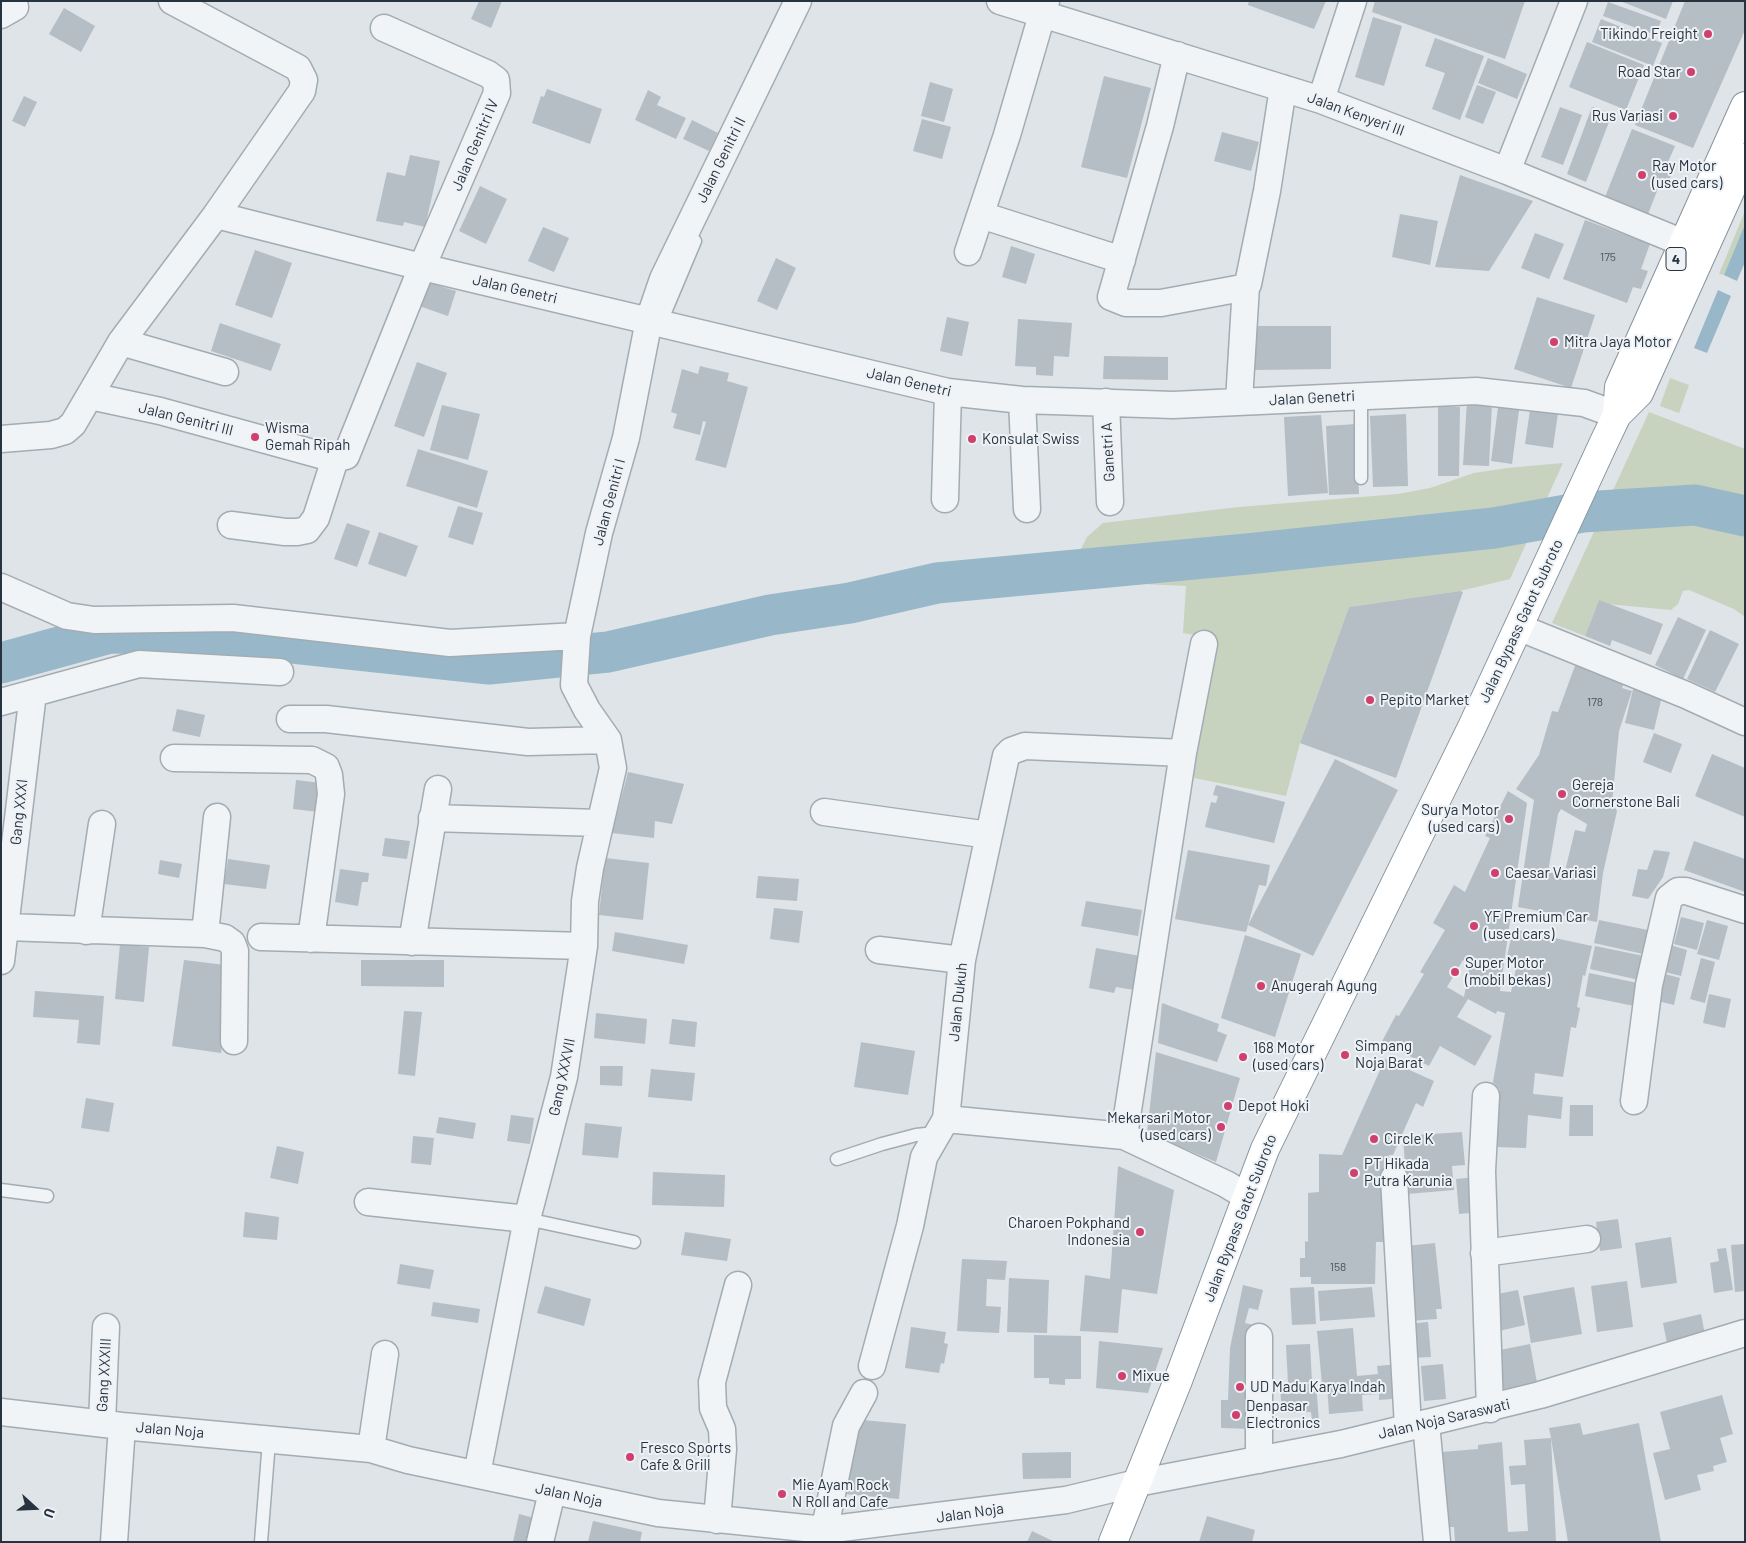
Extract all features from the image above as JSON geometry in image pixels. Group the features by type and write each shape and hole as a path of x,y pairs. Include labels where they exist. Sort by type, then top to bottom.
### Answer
{"highway":[{"name":"Jalan Bypass Gatot Subroto","path":"1113,1542 1265,1149 1472,727 1616,415 1639,393 1745,106"},
{"name":"Jalan Bypass Gatot Subroto","path":"1693,246 1743,169"}],"street":[{"path":"1,439 51,434 65,430 73,424 121,342 216,215 302,91 304,80 298,68 172,1"},
{"name":"Jalan Genitri II","path":"655,322 663,278 798,1"},
{"name":"Jalan Kenyeri III","path":"1000,1 1044,7 1177,55 1320,100 1507,171 1693,246"},
{"path":"1320,100 1353,1"},
{"path":"1507,171 1574,1"},
{"path":"968,252 1008,134 1044,7"},
{"name":"Jalan Genitri IV","path":"384,28 488,74 496,80 498,86 497,93 422,267"},
{"path":"1177,55 1160,126 1112,297 1134,304 1160,303 1246,286"},
{"path":"1239,402 1246,286 1258,237 1282,88"},
{"name":"Jalan Genetri","path":"216,215 422,267 948,392 1022,400 1173,405 1476,390 1584,404 1616,415"},
{"path":"981,215 1122,260"},
{"path":"231,524 297,532 307,530 316,518 335,459 346,456 350,448 422,267"},
{"name":"Jalan Genitri I","path":"574,686 577,639 599,533 626,438 655,322"},
{"path":"121,342 225,372"},
{"path":"945,499 948,392"},
{"name":"Jalan Genitri III","path":"90,396 160,411 335,459"},
{"path":"1022,400 1026,510"},
{"name":"Ganetri A","path":"1106,402 1110,502"},
{"path":"1,587 67,616 94,620 233,618 450,643 577,639"},
{"path":"1523,617 1745,722"},
{"path":"1124,1136 1183,753 1204,644"},
{"path":"1,702 139,664 280,672"},
{"name":"Gang XXXVII","path":"477,1474 527,1219 564,1077 584,946 585,901 599,823 613,768 608,740 587,710 574,686"},
{"name":"Gang XXXI","path":"1,961 33,693"},
{"path":"290,719 326,719 528,742 608,740"},
{"name":"Jalan Dukuh","path":"941,1126 962,960 1006,756 1011,751 1025,746 1183,753"},
{"path":"174,758 312,760 326,767 330,775 331,794 311,939"},
{"path":"412,942 438,789"},
{"path":"824,812 988,835"},
{"path":"205,934 217,817"},
{"path":"432,818 599,823"},
{"path":"86,931 102,824"},
{"path":"1634,1101 1649,985 1669,898 1678,891 1686,891 1745,910"},
{"path":"6,927 205,934 225,938 232,943 234,951 234,1041"},
{"path":"262,937 584,946"},
{"path":"878,950 962,960"},
{"path":"1486,1096 1482,1171 1490,1409"},
{"path":"872,1366 910,1226 924,1156 941,1126 1124,1136 1226,1184 1246,1196"},
{"path":"1394,1178 1417,1425 1437,1542"},
{"path":"368,1202 527,1219"},
{"path":"1484,1253 1587,1239"},
{"path":"717,1520 723,1448 722,1429 713,1408 712,1382 738,1285"},
{"name":"Gang XXXIII","path":"106,1327 112,1425 114,1542"},
{"name":"Jalan Noja Saraswati","path":"1137,1483 1341,1444 1490,1409 1745,1333"},
{"path":"1259,1337 1259,1460"},
{"path":"370,1450 385,1354"},
{"path":"824,1536 846,1426 864,1393"},
{"name":"Jalan Noja","path":"1,1412 112,1425 370,1450 552,1492 658,1513 824,1536 1056,1502 1137,1483"},
{"path":"540,1542 552,1492"}],"lane":[{"path":"655,322 668,304 712,205"},
{"path":"1361,396 1361,478"},
{"path":"837,1159 941,1126"},
{"path":"1,1190 47,1196"},
{"path":"527,1219 634,1242"},
{"path":"261,1542 269,1441"}],"green space":[{"path":"1745,211 1745,224 1724,275 1719,274"},
{"path":"1670,378 1689,385 1679,413 1660,406"},
{"path":"1649,412 1745,449 1745,617 1734,609 1689,590 1683,591 1678,604 1671,610 1608,604 1599,600 1585,636 1552,623"},
{"path":"1563,463 1510,579 1460,591 1349,607 1300,743 1286,796 1189,777 1214,638 1183,633 1186,586 1080,581 1081,549 1087,537 1103,523 1239,507 1398,494 1430,488 1474,473"}],"water":[{"path":"1745,224 1745,262 1737,281 1724,275"},
{"path":"1718,290 1731,296 1707,353 1694,348"}],"building":[{"path":"479,1 502,1 491,28 471,19"},
{"path":"1249,1 1326,1 1314,29 1248,5"},
{"path":"1375,1 1525,1 1505,59 1372,12"},
{"path":"1620,1 1673,1 1666,19"},
{"path":"1685,1 1745,1 1745,30 1693,148 1635,125"},
{"path":"1608,2 1661,21 1656,35 1603,16"},
{"path":"64,8 95,26 81,52 49,34"},
{"path":"1373,17 1402,26 1384,86 1355,77"},
{"path":"1601,19 1662,43 1653,66 1592,42"},
{"path":"1435,38 1484,56 1460,120 1432,109 1445,73 1425,66"},
{"path":"1587,42 1644,65 1626,110 1569,87"},
{"path":"1488,58 1527,74 1517,99 1478,83"},
{"path":"1104,76 1151,88 1127,178 1081,167"},
{"path":"930,82 953,89 944,122 921,116"},
{"path":"1477,85 1496,92 1483,124 1465,117"},
{"path":"547,89 602,109 590,144 532,123 541,96 544,97"},
{"path":"648,90 661,97 657,105 686,118 676,139 635,120"},
{"path":"24,96 37,102 25,127 12,121"},
{"path":"1560,107 1582,115 1563,165 1541,157"},
{"path":"1592,107 1612,114 1586,182 1567,174"},
{"path":"922,119 951,127 942,159 913,151"},
{"path":"692,120 718,133 709,151 683,139"},
{"name":"Ray Motor (used cars)","path":"1632,129 1675,146 1668,162 1675,164 1666,189 1659,186 1648,214 1605,197"},
{"path":"1222,132 1259,142 1251,171 1214,161"},
{"path":"410,155 440,161 425,227 404,222 403,226 376,221 387,172 405,176"},
{"path":"1460,175 1533,201 1489,271 1435,267"},
{"path":"480,186 507,199 486,244 459,231"},
{"path":"1400,214 1438,221 1430,265 1392,257"},
{"path":"1585,220 1650,244 1641,269 1648,271 1641,289 1633,287 1627,303 1563,279"},
{"path":"543,227 569,238 554,272 528,261"},
{"path":"1535,233 1564,244 1549,279 1521,268"},
{"path":"1011,246 1035,254 1026,284 1002,277"},
{"path":"255,250 292,263 272,318 235,305"},
{"path":"776,258 796,268 777,310 757,301"},
{"path":"426,282 456,291 448,316 419,306"},
{"name":"Mitra Jaya Motor","path":"1537,297 1595,315 1571,388 1514,369"},
{"path":"947,317 969,322 962,356 940,351"},
{"path":"1018,319 1072,323 1069,357 1054,356 1053,376 1036,375 1036,367 1015,366"},
{"path":"220,323 281,344 271,371 211,351"},
{"path":"1255,326 1331,326 1331,369 1255,370"},
{"path":"1104,356 1168,357 1168,380 1103,379"},
{"path":"417,362 447,373 424,437 394,426"},
{"path":"700,366 729,373 727,381 748,387 726,468 695,460 706,422 703,421 700,435 673,428 677,414 671,412 682,369 698,374"},
{"path":"1499,400 1520,403 1512,464 1491,461"},
{"path":"1467,401 1492,403 1489,466 1463,465"},
{"path":"442,405 480,414 468,460 430,450"},
{"path":"1438,406 1460,407 1459,476 1438,476"},
{"path":"1530,410 1558,413 1553,448 1525,444"},
{"path":"1406,414 1408,486 1373,487 1370,416"},
{"path":"1321,415 1328,493 1288,496 1284,417"},
{"path":"1356,424 1359,494 1329,495 1326,426"},
{"path":"418,449 488,471 477,508 406,486"},
{"path":"458,506 483,513 473,545 448,537"},
{"path":"347,523 370,531 357,567 334,559"},
{"path":"379,532 418,546 406,577 368,564"},
{"name":"Pepito Market","path":"1463,592 1396,778 1300,743 1349,607"},
{"path":"1599,600 1663,624 1651,655 1612,640 1610,646 1585,636"},
{"path":"1678,617 1706,630 1683,679 1655,665"},
{"path":"1710,630 1739,644 1715,692 1687,679"},
{"path":"1576,663 1624,682 1622,688 1632,691 1619,731 1612,803 1617,811 1603,873 1597,922 1518,907 1534,800 1516,789 1539,755 1552,711 1558,712","holes":["1561,809 1587,824 1585,832 1575,830 1564,875 1548,872 1558,814"]},
{"path":"1634,685 1663,692 1654,730 1625,723"},
{"path":"177,709 205,715 200,737 172,731"},
{"path":"1654,733 1682,744 1671,773 1643,762"},
{"path":"1712,754 1745,768 1745,817 1695,796"},
{"path":"1335,759 1398,790 1313,956 1248,925"},
{"path":"628,772 684,784 672,824 655,821 654,838 612,833"},
{"path":"296,780 321,783 318,812 293,809"},
{"path":"1216,785 1285,802 1274,843 1205,827 1211,802 1216,803 1218,796 1213,795"},
{"path":"1508,791 1527,803 1500,991 1511,992 1517,963 1506,961 1513,929 1592,946 1585,976 1583,975 1577,1007 1580,1008 1576,1028 1571,1027 1563,1077 1535,1073 1533,1094 1563,1097 1561,1119 1528,1115 1526,1148 1496,1147 1497,1133 1493,1133 1495,1114 1499,1114 1499,1107 1496,1107 1498,1090 1500,1090 1493,1082 1505,1013 1497,1011 1496,1014 1468,999 1457,1017 1492,1036 1475,1066 1440,1046 1429,1066 1390,1046 1387,1051 1379,1047 1396,1015 1399,1016 1424,974 1420,972 1445,930 1433,923 1454,885 1465,892 1490,838 1485,836","holes":["1463,960 1470,964 1464,997 1447,987"]},
{"path":"385,838 410,841 407,859 382,856"},
{"path":"1694,841 1745,859 1745,892 1684,870"},
{"path":"1188,850 1270,865 1266,886 1259,885 1246,932 1175,919"},
{"path":"1654,850 1670,852 1663,877 1648,899 1632,896 1638,869 1647,870"},
{"path":"605,858 649,863 643,920 599,915"},
{"path":"228,859 270,865 266,889 224,884"},
{"path":"160,860 182,864 179,878 158,874"},
{"path":"340,869 369,873 368,882 362,882 358,906 335,902"},
{"path":"758,876 799,879 797,901 756,898"},
{"path":"1086,901 1142,910 1138,936 1081,926"},
{"path":"774,908 803,911 799,943 770,939"},
{"path":"1681,917 1704,923 1697,950 1674,944"},
{"path":"1599,920 1648,930 1643,954 1594,943"},
{"path":"1707,920 1728,926 1719,960 1697,954"},
{"path":"615,932 688,945 684,964 612,951"},
{"name":"Anugerah Agung","path":"1245,935 1301,954 1275,1037 1221,1018"},
{"path":"120,944 149,947 144,1002 115,999"},
{"path":"1667,944 1687,950 1681,976 1661,971"},
{"path":"1595,946 1644,956 1639,980 1590,969"},
{"path":"1096,948 1140,956 1134,990 1116,987 1114,993 1089,988"},
{"path":"1701,958 1715,962 1705,1003 1690,999"},
{"path":"184,960 233,966 221,1053 172,1046"},
{"path":"361,960 444,960 444,987 361,986"},
{"path":"1589,973 1638,983 1634,1006 1585,996"},
{"path":"1661,973 1680,978 1674,1005 1654,1000"},
{"path":"35,991 104,996 100,1045 77,1043 79,1020 33,1017"},
{"path":"1709,994 1731,999 1725,1028 1703,1023"},
{"path":"1162,1003 1219,1024 1217,1031 1227,1035 1217,1062 1158,1043"},
{"path":"404,1011 422,1012 415,1076 398,1074"},
{"path":"596,1013 647,1019 645,1044 594,1038"},
{"path":"672,1019 697,1022 695,1047 669,1044"},
{"path":"861,1042 915,1051 908,1095 854,1087"},
{"path":"1156,1052 1240,1078 1216,1162 1147,1133"},
{"path":"1385,1059 1434,1081 1423,1107 1416,1103 1393,1155 1389,1155 1385,1242 1376,1242 1375,1284 1311,1284 1311,1277 1300,1277 1300,1258 1305,1258 1305,1241 1308,1242 1308,1193 1319,1192 1319,1154 1342,1155"},
{"path":"600,1066 623,1066 622,1086 600,1085"},
{"path":"651,1069 695,1073 692,1101 648,1097"},
{"path":"86,1098 114,1103 109,1132 81,1128"},
{"path":"1570,1105 1593,1105 1593,1136 1569,1136"},
{"path":"511,1115 534,1118 530,1144 507,1141"},
{"path":"439,1117 476,1123 473,1139 436,1133"},
{"path":"585,1123 622,1127 618,1158 582,1155"},
{"path":"1462,1132 1465,1165 1452,1166 1454,1190 1407,1194 1403,1136"},
{"path":"413,1136 434,1138 431,1165 411,1163"},
{"path":"277,1146 304,1152 298,1184 270,1178"},
{"name":"Charoen Pokphand Indonesia","path":"1118,1166 1174,1190 1157,1294 1122,1289 1118,1333 1080,1331 1085,1275 1110,1279"},
{"path":"653,1172 725,1175 724,1207 652,1205"},
{"path":"1478,1177 1480,1212 1459,1214 1456,1179"},
{"path":"245,1212 279,1217 277,1240 243,1237"},
{"path":"1618,1219 1622,1248 1600,1251 1596,1222"},
{"path":"685,1232 731,1239 727,1261 681,1255"},
{"path":"1671,1237 1677,1283 1641,1288 1635,1243"},
{"path":"1435,1243 1442,1309 1436,1309 1437,1319 1409,1321 1406,1246"},
{"path":"1745,1244 1745,1291 1735,1292 1731,1245"},
{"path":"1726,1248 1733,1290 1714,1293 1710,1263 1719,1261 1717,1249"},
{"path":"962,1259 1007,1261 1005,1280 987,1279 986,1306 1001,1307 999,1333 957,1331"},
{"path":"400,1264 434,1270 430,1289 397,1284"},
{"path":"1009,1278 1049,1280 1047,1333 1007,1332"},
{"path":"1627,1281 1633,1327 1597,1332 1591,1286"},
{"path":"1243,1285 1263,1290 1258,1310 1249,1308 1245,1323 1254,1325 1250,1348 1252,1429 1221,1428 1221,1400 1228,1400 1230,1348"},
{"path":"545,1286 591,1299 584,1326 537,1313"},
{"path":"1314,1287 1316,1324 1292,1325 1290,1288"},
{"path":"1372,1287 1375,1317 1320,1321 1318,1291"},
{"path":"1574,1287 1582,1334 1531,1343 1523,1296"},
{"path":"1518,1290 1525,1325 1499,1331 1492,1295"},
{"path":"433,1302 480,1309 478,1323 431,1316"},
{"path":"1701,1314 1705,1335 1667,1343 1663,1323"},
{"path":"1428,1322 1431,1357 1409,1358 1406,1324"},
{"path":"911,1327 946,1332 944,1343 948,1344 944,1364 941,1363 939,1373 905,1368"},
{"path":"1353,1328 1357,1376 1378,1374 1377,1366 1399,1364 1402,1398 1379,1400 1379,1394 1362,1395 1363,1411 1329,1414 1327,1383 1322,1384 1317,1331"},
{"path":"1034,1335 1081,1336 1081,1379 1065,1379 1065,1385 1049,1384 1049,1378 1034,1378"},
{"path":"1099,1341 1163,1348 1148,1393 1096,1388"},
{"path":"1310,1344 1312,1382 1288,1383 1286,1345"},
{"path":"1530,1344 1537,1383 1503,1390 1495,1351"},
{"path":"1443,1364 1446,1399 1424,1401 1421,1366"},
{"path":"1316,1383 1319,1422 1312,1422 1311,1412 1282,1413 1280,1386"},
{"path":"1722,1395 1733,1434 1720,1438 1727,1462 1713,1466 1714,1471 1697,1475 1701,1490 1665,1500 1653,1453 1670,1449 1660,1412"},
{"path":"852,1419 906,1424 899,1499 844,1494"},
{"path":"1580,1423 1583,1435 1639,1423 1661,1542 1568,1542 1549,1428"},
{"path":"1551,1438 1556,1542 1455,1542 1454,1527 1449,1527 1442,1452 1478,1449 1478,1445 1502,1442 1508,1532 1528,1531 1525,1484 1511,1485 1509,1466 1526,1465 1524,1440"},
{"path":"1071,1452 1071,1478 1023,1479 1022,1453"},
{"path":"519,1514 538,1519 533,1542 513,1542"},
{"path":"1207,1516 1255,1530 1252,1542 1199,1542"},
{"path":"593,1521 642,1532 640,1542 588,1542"},
{"path":"1032,1531 1055,1542 1027,1542"}],"waterway":[{"path":"1,663 110,633 208,634 489,664 608,652 770,615 850,603 937,583 1247,554 1494,528 1583,512 1695,505 1745,516"}],"place":[{"name":"Tikindo Freight","path":"1708,34"},
{"name":"Road Star","path":"1691,72"},
{"name":"Rus Variasi","path":"1673,116"},
{"name":"Ray Motor (used cars)","path":"1642,175"},
{"name":"Mitra Jaya Motor","path":"1554,342"},
{"name":"Wisma Gemah Ripah","path":"255,437"},
{"name":"Konsulat Swiss","path":"972,439"},
{"name":"Pepito Market","path":"1370,700"},
{"name":"Gereja Cornerstone Bali","path":"1562,794"},
{"name":"Surya Motor (used cars)","path":"1509,819"},
{"name":"Caesar Variasi","path":"1495,873"},
{"name":"YF Premium Car (used cars)","path":"1474,926"},
{"name":"Super Motor (mobil bekas)","path":"1455,972"},
{"name":"Anugerah Agung","path":"1261,986"},
{"name":"Simpang Noja Barat","path":"1345,1055"},
{"name":"168 Motor (used cars)","path":"1243,1057"},
{"name":"Depot Hoki","path":"1228,1106"},
{"name":"Mekarsari Motor (used cars)","path":"1221,1127"},
{"name":"Circle K","path":"1374,1139"},
{"name":"PT Hikada Putra Karunia","path":"1354,1173"},
{"name":"Charoen Pokphand Indonesia","path":"1140,1232"},
{"name":"Mixue","path":"1122,1376"},
{"name":"UD Madu Karya Indah","path":"1240,1387"},
{"name":"Denpasar Electronics","path":"1236,1415"},
{"name":"Fresco Sports Cafe & Grill","path":"630,1457"},
{"name":"Mie Ayam Rock N Roll and Cafe","path":"782,1494"}]}
